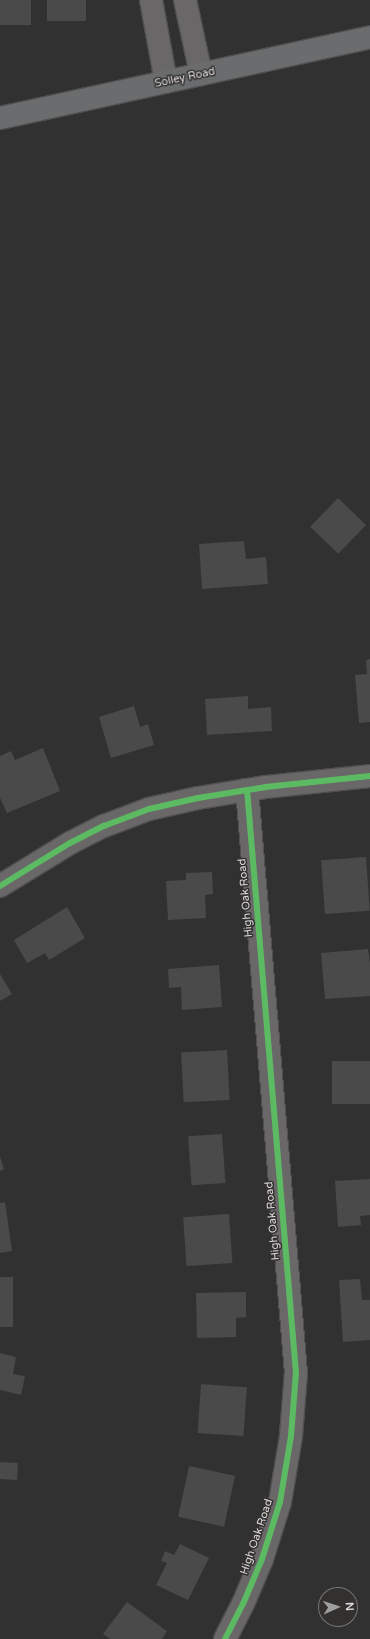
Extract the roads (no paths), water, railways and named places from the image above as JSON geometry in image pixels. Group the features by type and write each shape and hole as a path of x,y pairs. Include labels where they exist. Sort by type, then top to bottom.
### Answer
{"main road":[{"name":"Solley Road","path":"0,118 370,37"}],"street":[{"path":"151,0 166,82"},
{"path":"185,0 201,74"},
{"path":"0,886 70,844 104,826 149,809 198,798 248,790 370,776"},
{"name":"High Oak Road","path":"225,1639 243,1604 259,1566 280,1502 291,1436 296,1373 248,790"}]}
